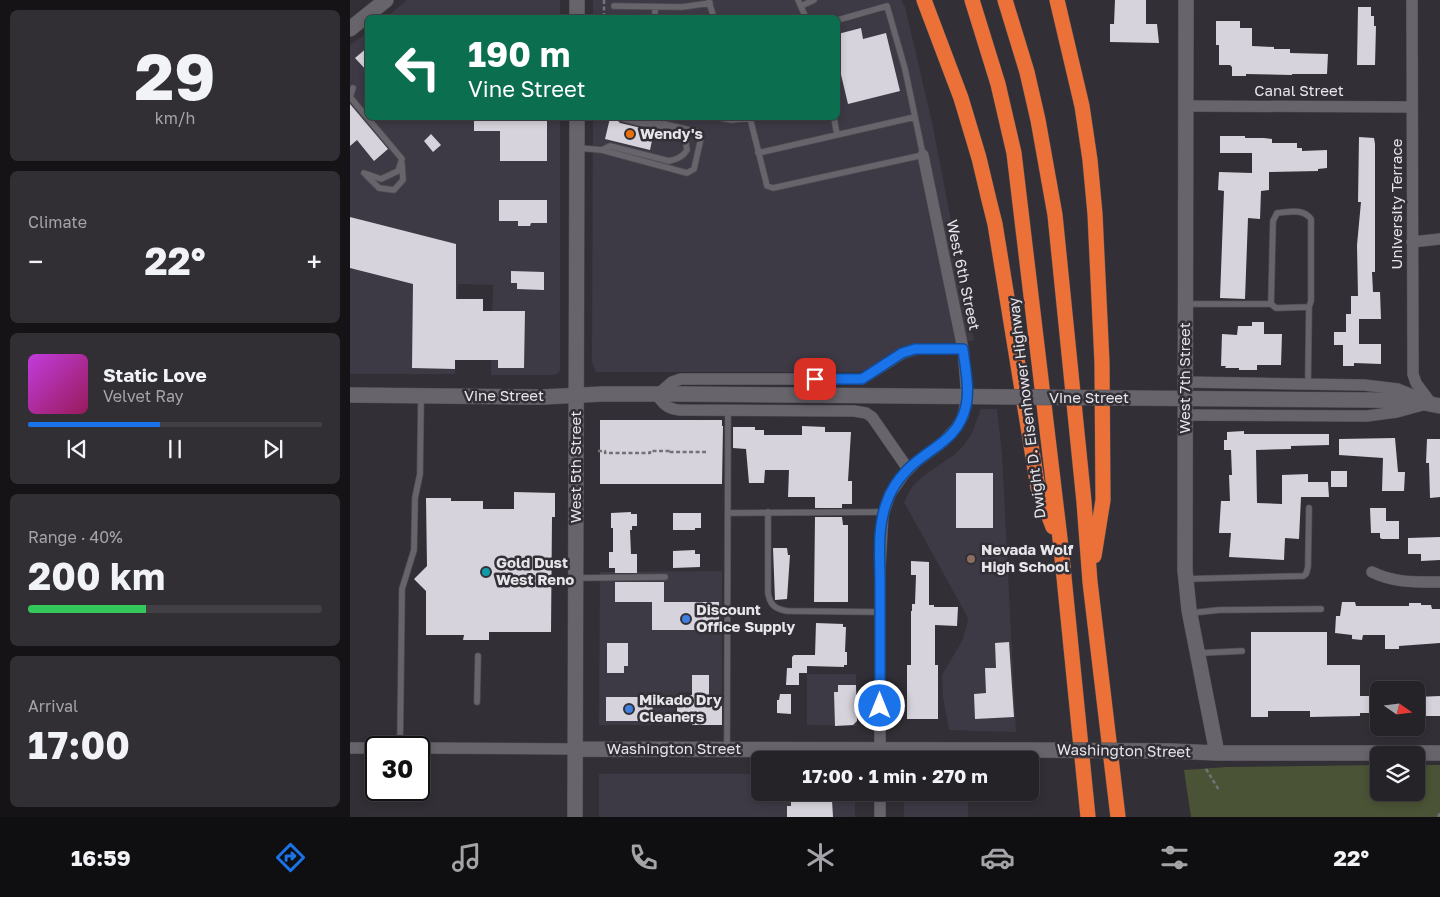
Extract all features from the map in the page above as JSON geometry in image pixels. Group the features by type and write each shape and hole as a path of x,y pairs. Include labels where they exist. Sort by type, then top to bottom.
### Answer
{"highway":[{"path":"924,0 952,72 979,158 995,224 1038,488 1061,547"},
{"name":"Dwight D. Eisenhower Highway","path":"972,0 998,84 1014,153 1061,547 1088,817"},
{"path":"1005,0 1027,72 1038,120 1055,215 1084,502 1090,582 1118,817"},
{"path":"1057,0 1082,106 1090,160 1097,251 1102,363 1104,500 1090,582"}],"street":[{"path":"367,15 386,0"},
{"path":"577,0 577,15"},
{"name":"West 7th Street","path":"1186,0 1186,579 1197,653 1217,753"},
{"name":"University Terrace","path":"1412,0 1412,374 1416,383 1435,405"},
{"path":"350,29 365,17"},
{"name":"Canal Street","path":"1186,106 1412,107"},
{"name":"West 5th Street","path":"575,817 577,120"},
{"name":"West 6th Street","path":"880,751 880,535 884,512 893,489 908,469 944,442 957,427 963,416 967,397 963,349 923,155"},
{"path":"1412,242 1440,239"},
{"path":"908,469 876,422 866,413 671,409 663,404 657,394 672,382 681,379 862,379 902,353 915,349 963,349"},
{"path":"1185,382 1380,386 1398,389 1435,405"},
{"name":"Vine Street","path":"350,395 543,397 678,394 1369,400 1414,401 1435,405"},
{"path":"1185,415 1366,416 1435,405"},
{"path":"1372,572 1394,580 1440,582"},
{"path":"350,748 365,748"},
{"name":"Washington Street","path":"430,748 727,749 778,751"},
{"name":"Washington Street","path":"1000,751 1440,753"},
{"path":"880,801 880,817"}],"lane":[{"path":"805,15 800,3 814,0"},
{"path":"614,6 682,7 709,2 713,15"},
{"path":"750,120 768,186 773,188 923,155 905,69 887,6 840,19"},
{"path":"655,7 655,15"},
{"path":"353,88 350,97 365,115"},
{"path":"758,153 915,117"},
{"path":"369,120 402,159 403,180 394,190 380,188 364,173 381,180 398,171 402,159"},
{"path":"602,150 610,146 669,161 678,159 687,150 685,138 675,132 629,120"},
{"path":"576,147 602,150 687,173 694,169 702,138 698,132 647,120"},
{"path":"834,120 837,135"},
{"path":"1271,304 1273,222 1275,216 1278,213 1302,212 1311,219 1311,302 1309,307 1308,384"},
{"path":"1186,304 1271,304 1276,308 1309,307"},
{"path":"400,736 402,589 414,550 414,503 420,474 421,396"},
{"path":"727,749 728,410"},
{"path":"1186,579 1298,578 1303,576 1306,574 1308,567 1309,508"},
{"path":"768,512 768,593 769,600 773,606 779,610 880,612"},
{"path":"728,513 884,512"},
{"path":"576,578 665,577"},
{"path":"1190,613 1219,610 1321,609"},
{"path":"1197,653 1242,651"},
{"path":"477,702 478,656"}],"path":[{"path":"598,451 605,451 605,453 650,453 650,451 706,452"},
{"path":"1206,769 1219,790"},
{"path":"1438,817 1440,813"}],"shaded area":[{"path":"407,0 560,0 560,15 389,15"},
{"path":"593,0 901,0 905,7 932,122 974,340 858,372 596,372 592,362 593,120 840,120 840,15 593,15"},
{"path":"365,34 365,120 560,120 560,370 557,374 491,375 493,285 458,284 455,374 350,374 350,45"},
{"name":"Nevada Wolf High School","path":"981,409 997,409 1002,454 1016,732 949,730 943,697 942,675 962,641 968,621 904,502 912,487 922,477 954,455 964,445 972,433"},
{"path":"722,571 722,725 692,725 692,692 679,693 675,696 675,725 599,725 600,572"},
{"path":"807,674 856,674 857,726 807,725"},
{"path":"599,774 751,774 751,801 855,801 855,817 599,817"},
{"path":"904,801 968,801 968,817 904,817"}],"green space":[{"path":"1370,765 1370,801 1425,801 1425,765 1440,765 1440,817 1191,817 1184,770 1227,767"}],"building":[{"path":"1115,0 1146,0 1146,24 1157,24 1159,43 1110,42 1110,24 1114,24"},
{"path":"1358,7 1371,7 1371,16 1374,16 1374,26 1376,26 1375,65 1357,65"},
{"path":"1216,21 1240,21 1240,28 1252,28 1252,46 1290,49 1290,53 1328,54 1327,74 1246,74 1246,76 1232,76 1232,67 1230,65 1219,65 1219,45 1216,45"},
{"path":"861,28 863,39 886,33 900,91 848,104 840,70 840,33"},
{"path":"365,50 365,69 355,58"},
{"path":"350,104 388,149 374,161 357,140 350,146"},
{"path":"474,120 547,120 547,161 500,161 500,131 474,131"},
{"name":"Wendy's","path":"610,120 617,120 620,123 654,131 650,150 605,139"},
{"path":"431,134 441,145 433,152 424,141"},
{"path":"1220,136 1272,139 1272,143 1297,143 1297,148 1302,148 1302,151 1327,150 1327,168 1318,169 1318,171 1269,172 1269,190 1261,191 1260,219 1248,218 1245,299 1220,298 1224,191 1218,190 1219,172 1252,173 1252,153 1220,153"},
{"path":"1359,137 1374,138 1375,144 1375,272 1372,272 1373,292 1380,292 1381,319 1359,319 1359,344 1381,344 1381,364 1354,363 1354,366 1343,366 1343,345 1334,345 1334,332 1346,332 1346,314 1351,314 1351,296 1358,296 1357,245 1361,202 1358,202"},
{"path":"499,200 547,200 547,223 531,223 530,226 518,226 518,221 499,221"},
{"path":"350,217 456,244 456,299 483,299 483,311 525,311 524,368 498,368 498,360 455,360 455,369 412,368 413,284 350,268"},
{"path":"511,271 544,272 544,290 517,289 517,283 511,283"},
{"path":"1252,322 1264,322 1264,334 1282,334 1281,365 1257,365 1257,370 1239,370 1239,368 1225,368 1226,366 1221,366 1222,334 1237,335 1238,326 1252,326"},
{"path":"600,420 722,420 722,484 600,484"},
{"path":"802,426 825,427 825,432 851,432 848,481 852,481 852,504 842,504 842,508 815,508 815,497 788,497 789,470 765,470 764,483 749,483 746,449 733,448 733,427 755,427 755,430 764,430 764,435 802,435"},
{"path":"1244,431 1244,434 1329,434 1329,445 1291,446 1291,449 1256,450 1257,503 1282,504 1282,475 1308,474 1308,482 1328,482 1329,497 1301,497 1299,539 1285,538 1284,560 1229,557 1231,533 1219,533 1221,501 1230,501 1229,475 1232,475 1231,450 1224,450 1224,440 1227,440 1227,432"},
{"path":"1395,438 1398,472 1405,472 1404,491 1382,491 1383,458 1339,455 1339,439"},
{"path":"1427,439 1440,439 1440,497 1430,498 1429,463 1426,463"},
{"path":"1331,471 1347,471 1347,487 1331,487"},
{"path":"956,473 993,473 993,528 956,528"},
{"name":"Gold Dust West Reno","path":"514,492 555,493 555,517 552,517 551,632 489,632 489,640 463,640 464,635 426,635 426,591 414,579 427,566 426,498 451,498 451,501 483,501 483,509 514,509"},
{"path":"1370,508 1386,508 1386,521 1399,521 1399,539 1382,539 1380,538 1380,533 1371,533"},
{"path":"631,512 631,514 637,514 637,526 632,526 632,530 630,530 631,554 637,554 637,573 615,573 615,568 609,568 609,552 613,552 611,513"},
{"path":"673,513 701,513 701,528 695,528 695,530 673,530"},
{"path":"815,517 842,517 843,525 848,525 848,602 814,602"},
{"path":"1440,537 1440,560 1421,561 1421,554 1408,554 1408,538"},
{"path":"773,548 787,548 788,555 790,555 787,599 775,600"},
{"path":"695,550 695,554 700,554 700,567 673,568 673,551"},
{"path":"911,561 929,562 929,605 934,605 934,607 958,607 957,626 935,625 935,665 938,665 938,719 907,719 907,665 911,665 911,611 912,604 915,604 916,575 911,575"},
{"name":"Discount Office Supply","path":"615,582 664,582 664,602 719,602 719,630 652,630 652,602 615,602"},
{"path":"1342,602 1355,602 1356,606 1409,606 1409,603 1431,605 1432,609 1440,609 1440,643 1399,646 1399,649 1385,649 1385,635 1363,635 1362,640 1352,639 1352,635 1335,633 1336,616 1340,616"},
{"path":"816,623 843,624 843,627 846,627 845,652 847,652 847,665 844,665 844,667 807,666 807,673 799,673 799,685 786,685 787,668 792,668 792,657 794,655 815,655"},
{"path":"1251,632 1327,632 1327,665 1360,665 1360,696 1370,696 1370,713 1360,713 1360,716 1310,717 1310,711 1268,711 1268,717 1251,717"},
{"path":"1009,642 1014,717 975,719 974,694 986,693 985,668 996,668 995,643"},
{"path":"607,643 628,643 628,666 624,666 624,673 607,673"},
{"path":"692,675 709,675 709,706 722,706 722,725 692,725 692,718 677,718 677,695 692,695"},
{"path":"838,685 856,685 857,721 853,725 835,726 834,692 838,692"},
{"path":"780,694 791,694 791,714 777,713 777,700 779,700"},
{"path":"1440,696 1440,716 1425,716 1425,697"},
{"name":"Mikado Dry Cleaners","path":"606,697 653,697 652,721 606,721"},
{"path":"791,801 832,801 833,817 787,817 787,806 791,806"}],"place":[{"name":"Wendy's","path":"630,134"},
{"name":"Nevada Wolf High School","path":"971,559"},
{"name":"Gold Dust West Reno","path":"486,572"},
{"name":"Discount Office Supply","path":"686,619"},
{"name":"Mikado Dry Cleaners","path":"629,709"}],"route":[{"path":"815,379 862,379 868,377 902,353 915,349 963,349 967,397 963,416 957,427 944,442 908,469 890,494 883,515 880,535 880,706"}]}
